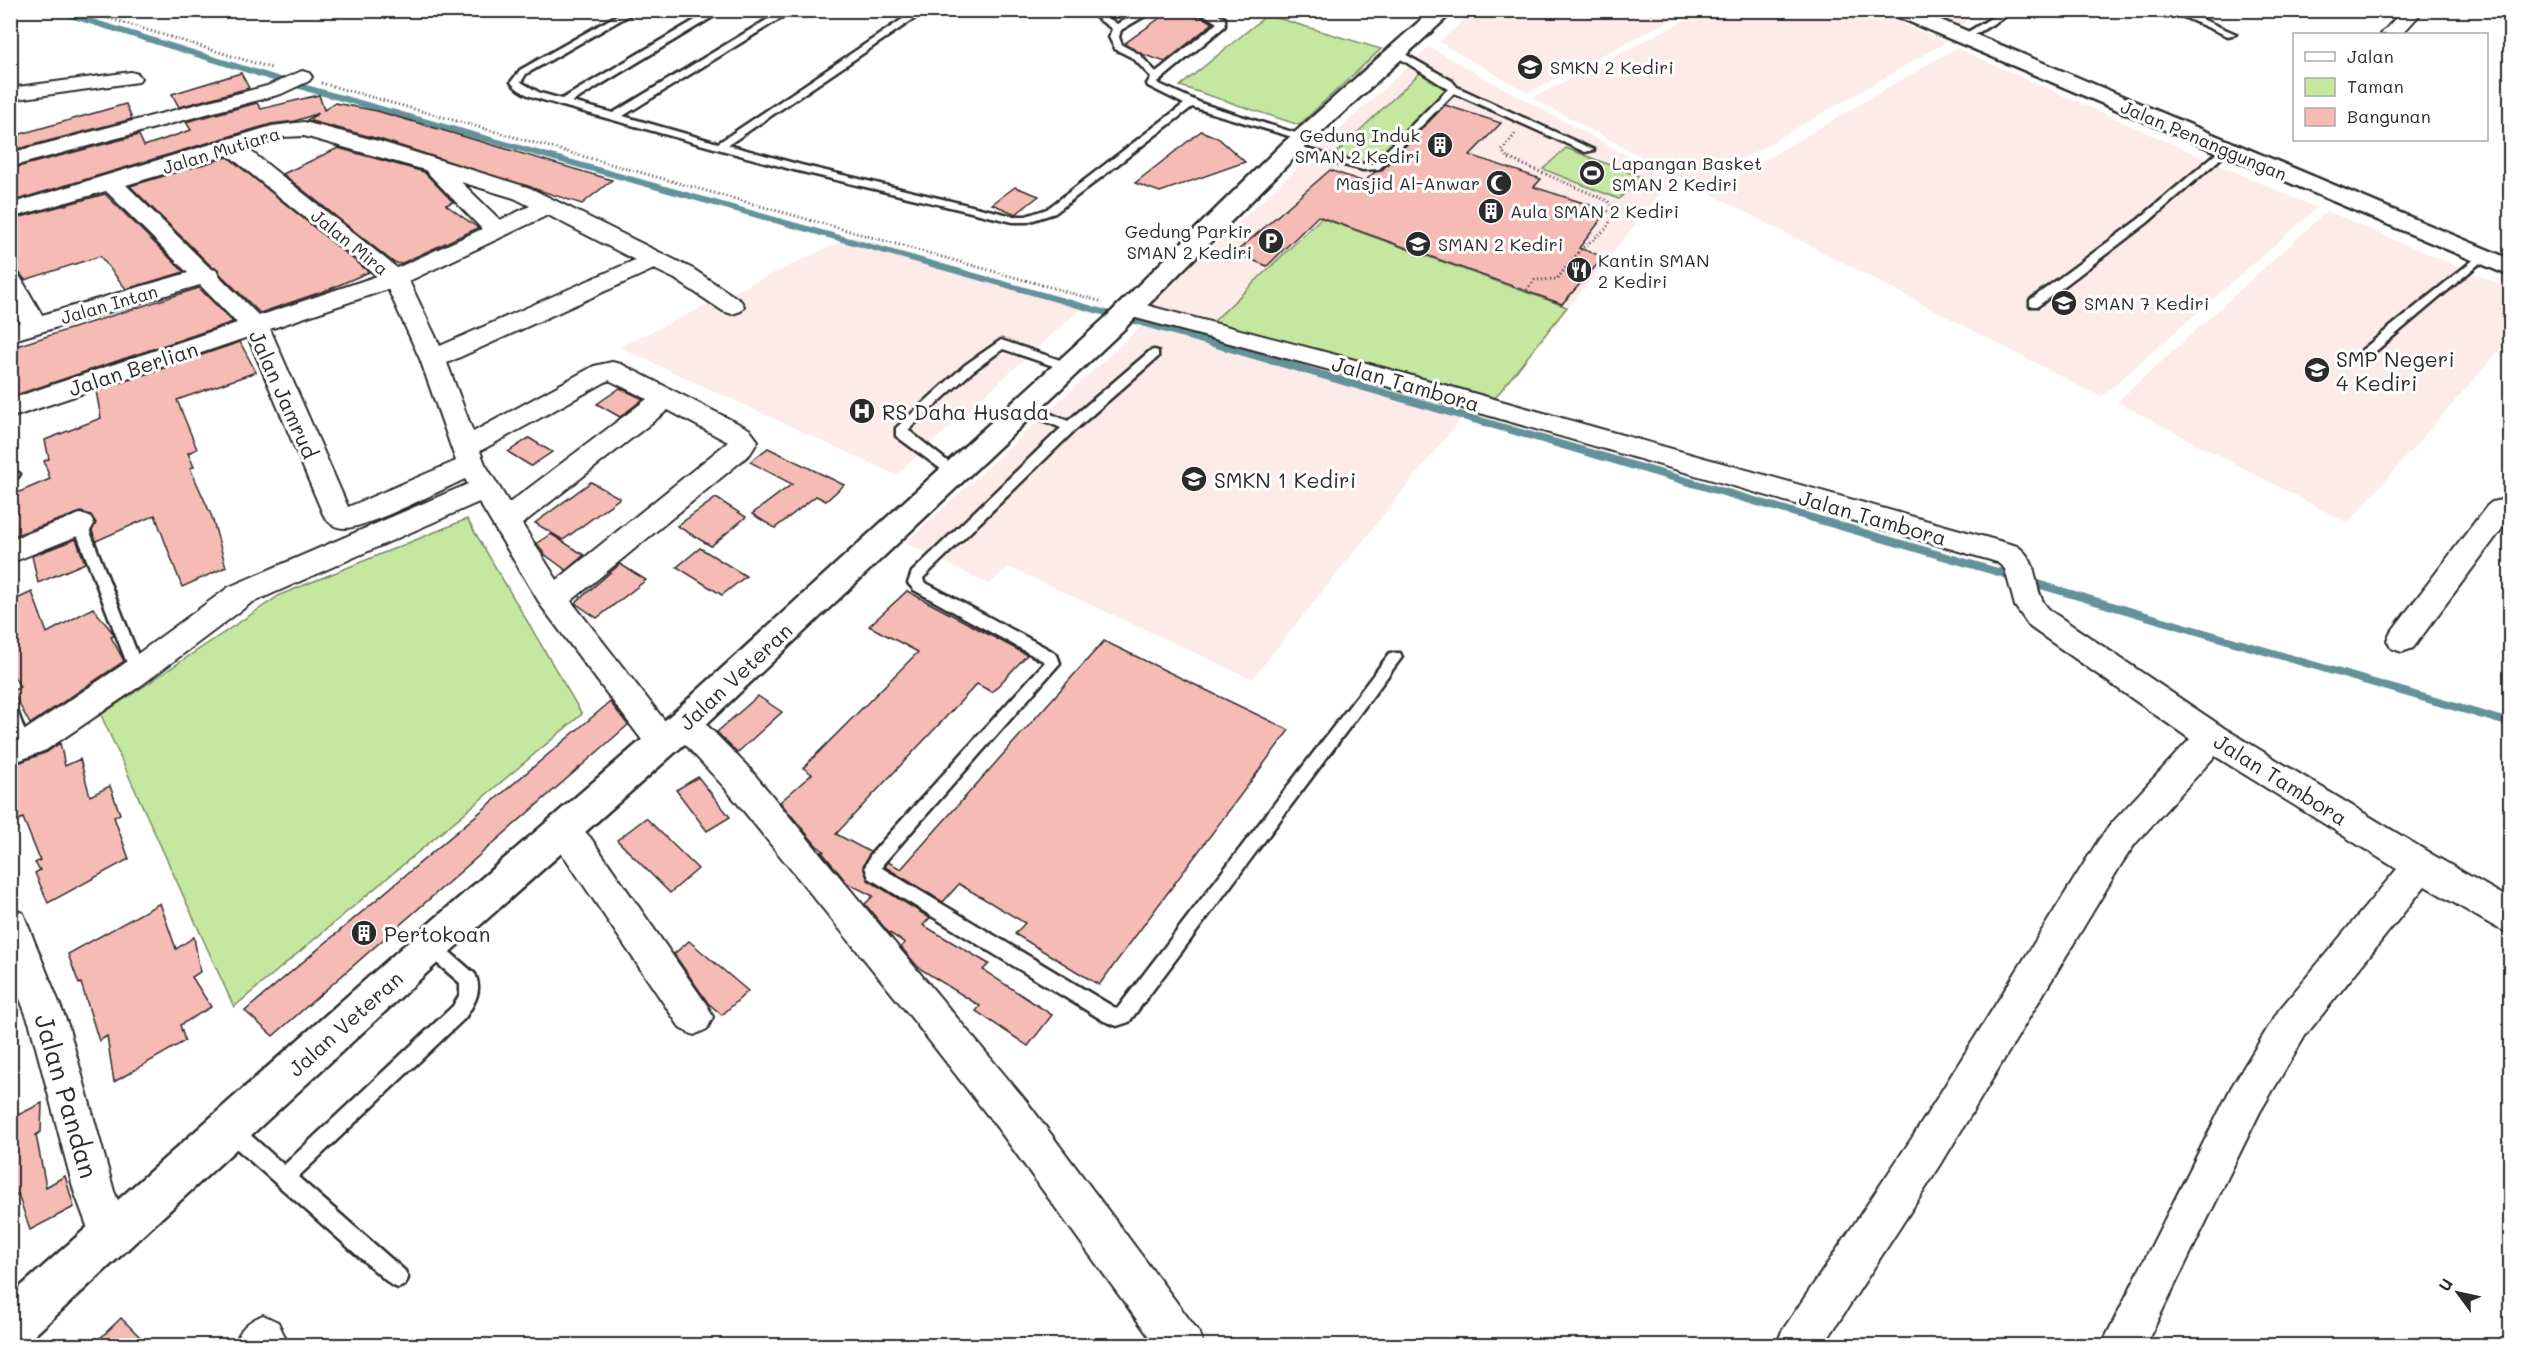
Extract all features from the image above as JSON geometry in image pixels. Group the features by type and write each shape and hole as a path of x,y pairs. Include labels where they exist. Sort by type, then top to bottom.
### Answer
{"main road":[{"name":"Jalan Veteran","path":"10,1326 430,946 674,733 1123,316 1297,143 1445,10"},
{"name":"Jalan Penanggungan","path":"1898,10 2511,268"}],"street":[{"path":"2392,33 2415,10"},
{"path":"10,94 131,78"},
{"path":"10,160 294,81"},
{"name":"Jalan Mutiara","path":"10,211 111,183 280,131 304,129 522,193 684,274 732,306"},
{"name":"Jalan Mira","path":"232,147 395,278 433,358 473,467 553,599 674,733 737,778 928,1009 1012,1116 1183,1346"},
{"name":"Jalan Mutiara","path":"432,165 498,231"},
{"name":"Jalan Jamrud","path":"111,183 207,275 256,327 337,514 343,518 353,517 473,467"},
{"path":"256,327 395,278 550,206"},
{"path":"433,358 654,260"},
{"name":"Jalan Intan","path":"10,333 207,275"},
{"path":"10,280 35,326"},
{"name":"Jalan Tambora","path":"1123,316 1270,344 1862,515 2007,554 2016,559 2033,611 2045,623 2212,737 2421,866 2511,917"},
{"name":"Jalan Berlian","path":"10,409 256,327"},
{"path":"16,748 69,718 240,595 473,467 603,372 619,371 739,436 744,441 740,447 553,599"},
{"path":"507,520 666,398"},
{"path":"2402,640 2497,513 2502,509 2511,508"},
{"path":"10,552 80,524"},
{"path":"1797,1346 1926,1152 2110,852 2123,834 2212,737"},
{"path":"563,831 578,848 694,1017"},
{"path":"2122,1346 2246,1099 2292,1023 2421,866"},
{"name":"Jalan Pandan","path":"10,924 49,1025 94,1191 111,1235"}],"lane":[{"path":"634,10 523,72 517,78 519,86 536,95 563,103 798,168 1013,219 1028,219 1051,211 1192,102"},
{"path":"563,103 720,10"},
{"path":"614,117 790,10"},
{"path":"720,146 923,10"},
{"path":"1090,10 1117,28"},
{"path":"1151,10 1117,28 1114,36 1118,47 1136,56 1156,77"},
{"path":"1200,10 1215,15 1222,20 1222,24 1156,77 1152,84 1158,90 1363,167 1375,166 1453,89"},
{"path":"1964,38 2012,10"},
{"path":"2171,10 2231,34"},
{"path":"1396,52 1448,82 1453,89 1589,150"},
{"path":"2034,303 2143,221 2225,149"},
{"path":"2366,353 2482,256"},
{"path":"954,472 901,433 902,428 932,400 1001,344 1068,368"},
{"path":"1154,354 1070,428 946,545 915,579 919,586 1045,654 1052,659 1053,663 878,859 873,867 875,873 1110,1015 1117,1018 1123,1016 1395,657"},
{"path":"1023,407 1070,428"},
{"path":"80,524 137,671"},
{"path":"10,713 16,748"},
{"path":"285,1177 459,1012 469,995 469,980 430,946"},
{"path":"228,1128 398,1278"}],"path":[{"path":"82,10 294,81 1123,316"},
{"path":"1526,291 1535,280 1557,279 1581,249 1606,229 1615,212 1608,201 1508,158 1502,151 1505,144 1527,122"}],"shaded area":[{"name":"SMKN 2 Kediri","path":"1474,11 1689,11 1528,93 1439,42"},
{"path":"1703,11 1873,11 1946,42 1696,186 1532,98"},
{"path":"1925,11 1983,11 1961,25"},
{"name":"SMAN 2 Kediri","path":"1429,47 1671,180 1491,405 1146,307"},
{"name":"SMAN 7 Kediri","path":"1956,48 2317,208 2101,397 1709,193"},
{"name":"SMP Negeri 4 Kediri","path":"2327,211 2510,289 2510,338 2348,523 2117,402"},
{"name":"RS Daha Husada","path":"852,236 1084,306 896,475 619,347"},
{"name":"SMKN 1 Kediri","path":"1147,321 1464,415 1252,679 1009,567 989,584 905,543"}],"green space":[{"path":"1267,15 1381,49 1299,125 1180,86"},
{"path":"1422,71 1448,90 1372,164 1333,156"},
{"name":"Lapangan Basket SMAN 2 Kediri","path":"1566,148 1641,177 1619,199 1543,169"},
{"path":"1321,218 1567,307 1491,403 1211,324"},
{"path":"467,519 582,714 234,1007 101,715 280,595"}],"building":[{"path":"1171,10 1189,10 1213,23 1165,62 1142,54 1124,44"},
{"path":"241,73 249,88 179,107 172,94"},
{"path":"319,95 324,110 335,103 377,111 612,180 582,204 379,139 307,120 319,113 295,121 271,124 10,202 10,169 139,135 144,146 191,130 186,122 257,103 261,109"},
{"path":"126,104 132,119 10,151 10,137"},
{"path":"1445,105 1501,123 1470,155 1541,179 1534,187 1608,211 1579,248 1604,257 1562,304 1318,216 1267,266 1235,253 1330,170 1364,182 1375,172 1381,171"},
{"path":"1201,131 1218,138 1245,162 1160,192 1135,183"},
{"path":"338,148 424,172 453,202 446,205 478,228 400,264 393,262 283,174"},
{"path":"228,157 369,272 330,289 260,313 221,275 218,269 212,267 130,186"},
{"path":"1015,187 1039,196 1016,214 992,204"},
{"path":"105,194 184,272 126,289 100,256 25,280 10,261 10,220"},
{"path":"199,288 233,322 13,396 10,348"},
{"path":"240,342 256,372 177,400 197,449 188,453 194,467 190,468 212,517 226,567 182,587 155,515 96,541 92,531 96,523 91,515 81,512 10,537 10,496 50,479 44,461 49,459 45,440 101,418 96,391"},
{"path":"620,388 643,399 620,417 597,404"},
{"path":"529,438 552,452 531,466 508,452"},
{"path":"768,448 844,485 826,501 816,496 775,528 752,514 792,484 750,462"},
{"path":"591,482 620,498 563,540 535,523"},
{"path":"716,498 746,517 711,546 677,526"},
{"path":"551,534 584,555 566,570 544,554 537,543"},
{"path":"76,539 85,563 38,583 32,556"},
{"path":"700,548 746,576 722,595 677,567"},
{"path":"620,564 646,580 597,618 575,603"},
{"path":"907,591 1027,655 992,692 977,684 836,834 870,852 863,866 868,880 930,918 923,925 989,964 983,970 1052,1015 1028,1046 976,1011 980,1006 919,968 901,947 905,943 888,932 865,904 873,896 847,883 822,852 824,851 816,845 780,802 812,774 803,768 918,652 869,626"},
{"path":"32,592 47,633 93,608 113,633 114,636 111,637 124,661 30,724 12,691 20,687 10,669 10,602"},
{"path":"1104,641 1289,730 1099,985 1015,934 1025,923 959,884 943,902 885,867 888,862 901,869"},
{"path":"758,696 782,712 737,753 717,732"},
{"name":"Pertokoan","path":"610,702 628,725 273,1036 245,1011"},
{"path":"60,743 65,766 80,759 90,796 110,786 120,814 114,817 129,859 48,903 35,873 40,870 35,863 40,860 23,818 10,824 10,766 47,752"},
{"path":"698,777 730,817 707,831 676,790"},
{"path":"646,818 698,869 670,893 617,840"},
{"path":"160,903 176,949 194,937 200,972 192,977 211,1007 180,1025 185,1041 114,1082 107,1036 99,1041 81,983 79,984 68,954"},
{"path":"689,941 748,991 722,1015 708,1003 674,954"},
{"path":"42,1103 41,1132 36,1135 46,1187 65,1176 74,1207 30,1230 18,1194 10,1198 10,1119"},
{"path":"121,1318 149,1346 92,1346"}],"waterway":[{"path":"54,10 306,88 1195,338"},
{"path":"1189,336 2015,577"},
{"path":"2027,581 2510,723"}],"place":[{"name":"SMKN 2 Kediri","path":"1530,67"},
{"name":"Gedung Induk SMAN 2 Kediri","path":"1440,145"},
{"name":"Lapangan Basket SMAN 2 Kediri","path":"1592,173"},
{"name":"Masjid Al-Anwar","path":"1499,183"},
{"name":"Aula SMAN 2 Kediri","path":"1491,211"},
{"name":"Gedung Parkir SMAN 2 Kediri","path":"1271,241"},
{"name":"SMAN 2 Kediri","path":"1418,244"},
{"name":"Kantin SMAN 2 Kediri","path":"1579,270"},
{"name":"SMAN 7 Kediri","path":"2064,303"},
{"name":"SMP Negeri 4 Kediri","path":"2317,370"},
{"name":"RS Daha Husada","path":"862,411"},
{"name":"SMKN 1 Kediri","path":"1194,479"},
{"name":"Pertokoan","path":"364,933"}]}
